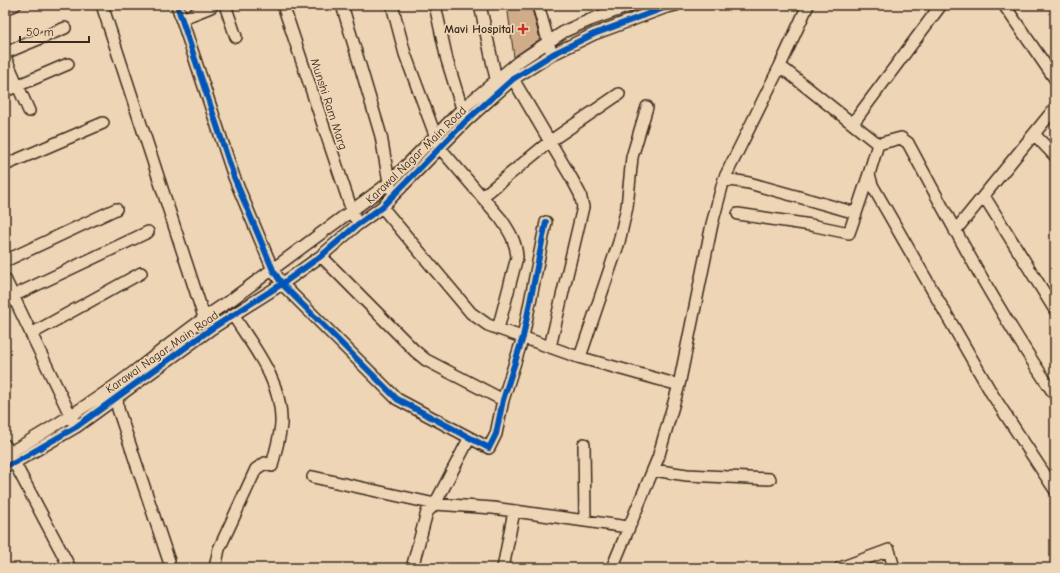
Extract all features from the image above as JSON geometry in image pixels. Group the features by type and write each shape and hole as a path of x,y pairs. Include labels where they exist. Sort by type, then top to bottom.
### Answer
{"street":[{"path":"5,10 15,5"},
{"path":"102,5 204,317"},
{"path":"177,5 234,176 272,270 282,284 397,399 469,439 489,448 496,434 503,400 523,337 546,222"},
{"path":"225,5 236,37"},
{"name":"Munshi Ram Marg","path":"283,5 357,225"},
{"path":"342,5 381,136 392,198"},
{"path":"392,5 405,54 440,148 510,231 516,245 517,257 498,329"},
{"path":"435,5 447,60 466,122"},
{"path":"480,5 496,79 502,89"},
{"path":"538,5 552,54"},
{"name":"Karawal Nagar Main Road","path":"74,422 204,317 231,300 389,183 462,109 496,79 564,31 632,5"},
{"name":"Karawal Nagar Main Road","path":"8,457 117,397 233,315 282,284 321,256 357,225 392,198 466,122 514,79 552,54 594,34 664,6 676,5"},
{"path":"612,568 653,470 679,385 712,224 724,179 780,66 808,5"},
{"path":"853,123 941,5"},
{"path":"1004,5 1055,78"},
{"path":"181,19 212,7"},
{"path":"5,53 65,28"},
{"path":"5,57 29,111"},
{"path":"5,91 68,64"},
{"path":"780,66 878,144"},
{"path":"514,79 580,194 583,207 550,347"},
{"path":"482,197 550,142 618,94"},
{"path":"580,357 619,242 627,207 632,156 647,107"},
{"path":"955,231 1055,108"},
{"path":"5,165 103,122"},
{"path":"1034,134 1055,156"},
{"path":"878,144 901,138 908,143 955,231 1029,357 1055,395"},
{"path":"738,214 811,225 849,233 851,231 878,144"},
{"path":"869,174 872,185 992,394 1055,490"},
{"path":"724,179 749,183 856,213"},
{"path":"984,196 1055,310"},
{"path":"382,207 471,313 479,320 498,329 580,357 679,385"},
{"path":"5,261 116,209"},
{"path":"13,296 148,232"},
{"path":"321,256 415,351 426,360 503,400"},
{"path":"31,334 140,273"},
{"path":"5,279 74,422"},
{"path":"215,568 219,550 256,469 265,462 272,466 281,424 280,401 274,381 233,315"},
{"path":"117,397 118,408 169,561"},
{"path":"412,568 427,512 435,504 469,439"},
{"path":"584,444 586,520"},
{"path":"8,457 70,568"},
{"path":"653,470 687,475 770,479"},
{"path":"313,477 435,504 514,511 628,527"},
{"path":"503,568 514,511"},
{"path":"840,568 888,550 894,568"}],"building":[{"path":"507,5 531,5 540,39 514,57"}],"cycle path":[{"path":"177,5 234,177 273,270 282,284 397,399 489,448 496,434 503,400 523,337 546,222"},
{"path":"5,466 14,463 76,427 211,329 282,284 321,256 357,225 382,207 466,121 513,79 553,54 594,34 676,5"}],"place":[{"name":"Mavi Hospital","path":"523,29"}]}
